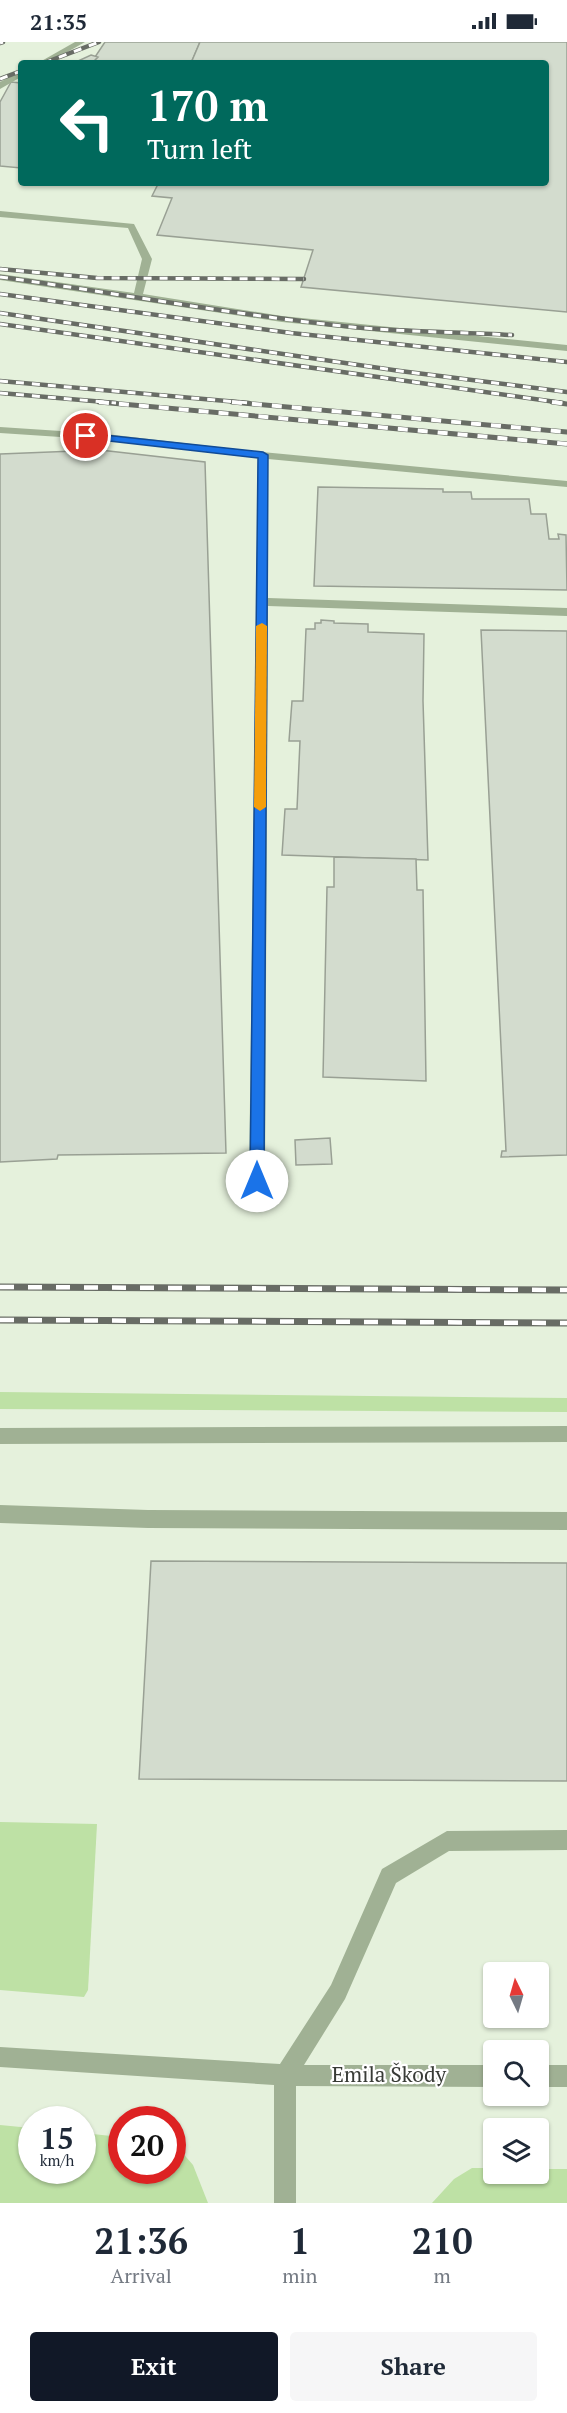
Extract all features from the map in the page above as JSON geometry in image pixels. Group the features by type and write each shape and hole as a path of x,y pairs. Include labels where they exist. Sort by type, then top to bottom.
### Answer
{"street":[{"path":"48,60 81,42"},
{"path":"0,86 18,77"},
{"path":"0,214 131,226 147,259 138,296"},
{"path":"0,277 282,319 567,348"},
{"path":"0,430 106,437 263,455 567,484"},
{"path":"257,1181 263,455"},
{"path":"262,602 567,612"},
{"path":"0,1436 567,1434"},
{"path":"0,1514 160,1519 567,1521"},
{"path":"285,2203 285,2075 338,1992 389,1876 447,1841 567,1840"},
{"name":"Emila Škody","path":"0,2057 285,2075 483,2076"},
{"path":"549,2076 567,2076"}],"shaded area":[{"path":"0,42 567,42 567,2203 0,2203"}],"green space":[{"path":"0,1392 567,1398 567,1412 0,1409"},
{"path":"0,1822 97,1824 88,1990 84,1997 0,1990"},
{"path":"0,2125 18,2127 18,2184 96,2184 96,2134 108,2136 108,2184 186,2184 186,2157 193,2165 208,2203 0,2203"},
{"path":"472,2168 483,2168 483,2184 549,2184 549,2169 567,2169 567,2203 432,2203 454,2179"}],"building":[{"path":"105,42 200,42 192,60 93,60"},
{"path":"200,42 567,42 567,312 301,287 313,250 157,235 172,198 152,196 157,186 549,186 549,60 192,60"},
{"path":"91,55 98,57 95,60 80,60"},
{"path":"11,82 18,83 18,168 0,166 0,102"},
{"path":"100,450 205,462 226,1153 58,1155 57,1159 0,1162 0,454"},
{"path":"318,487 443,489 443,492 471,492 472,499 529,499 531,514 546,514 549,539 559,539 558,534 566,535 567,590 314,586"},
{"path":"321,620 334,621 334,623 368,624 368,632 424,634 423,701 428,860 282,855 285,809 297,809 300,741 289,741 292,701 303,701 306,629 315,629 315,623 321,623"},
{"path":"481,630 567,631 567,1155 501,1157 502,1151 506,1151"},
{"path":"334,857 416,859 417,890 423,890 426,1081 323,1077 327,887 334,887"},
{"path":"330,1138 332,1164 296,1165 295,1140"},
{"path":"151,1561 567,1563 567,1781 139,1779"}],"railway":[{"path":"52,60 99,42"},
{"path":"0,79 18,72"},
{"path":"0,269 97,278 304,279"},
{"path":"0,277 352,327 512,335"},
{"path":"0,294 291,333 567,362"},
{"path":"0,313 400,371 567,392"},
{"path":"0,324 563,403"},
{"path":"0,381 249,403"},
{"path":"0,393 116,403"},
{"path":"99,402 567,444"},
{"path":"232,402 567,432"},
{"path":"552,402 567,404"},
{"path":"0,1287 567,1290"},
{"path":"0,1320 567,1323"}],"slow traffic":[{"path":"260,807 262,626"}],"route":[{"path":"86,436 263,455 257,1181"}]}
